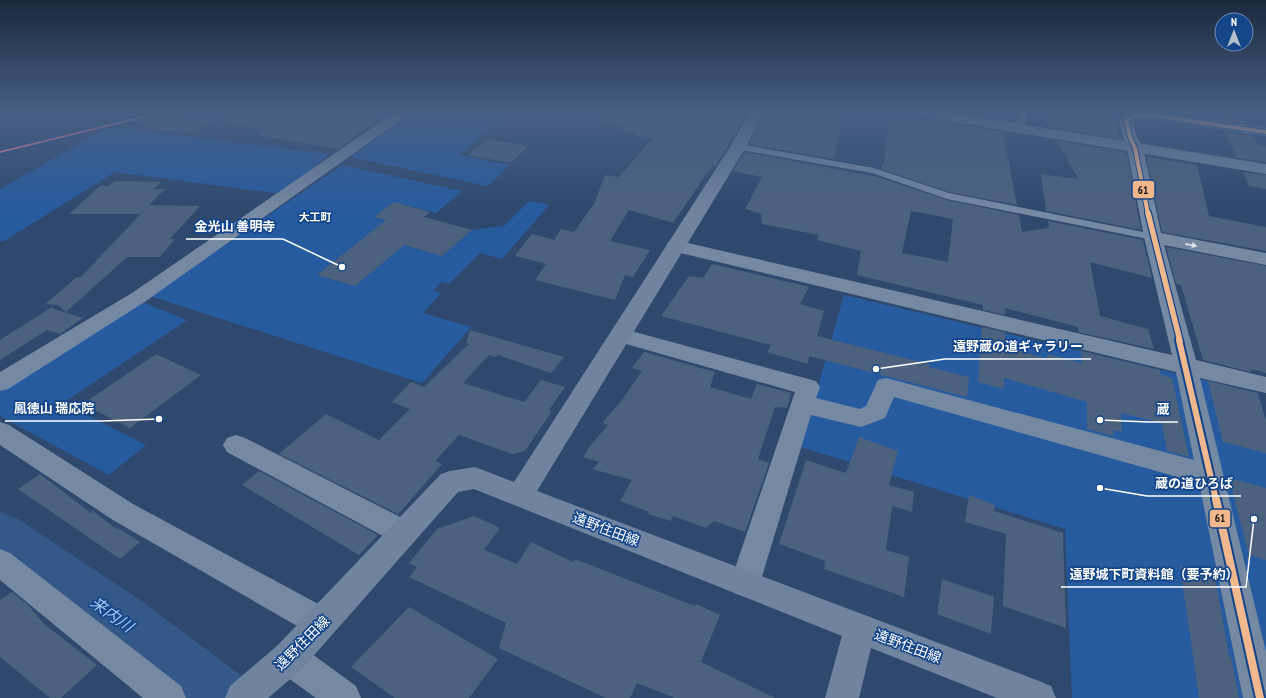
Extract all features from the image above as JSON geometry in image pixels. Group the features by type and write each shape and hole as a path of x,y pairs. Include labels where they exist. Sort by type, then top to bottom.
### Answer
{"street":[{"path":"0,383 139,297 358,145"},
{"path":"1115,145 1266,169"},
{"path":"1133,145 1152,237 1186,366 1260,698"},
{"path":"521,494 738,147"},
{"path":"1152,237 1266,259"},
{"path":"675,246 1266,385"},
{"path":"620,336 808,387 745,583"},
{"path":"802,404 861,418 876,412 886,386 1210,475"},
{"path":"0,432 123,512 322,623"},
{"path":"236,445 404,533"},
{"name":"遠野住田線","path":"242,698 280,666 322,623 450,482 476,478 521,494 1031,696"},
{"path":"0,562 169,698"},
{"path":"842,698 860,628"},
{"path":"280,666 344,698"}],"lane":[{"path":"738,147 874,171 947,196 1152,237"}],"shaded area":[{"path":"78,145 252,145 329,154 282,194 115,172 4,241 0,241 0,189"},
{"path":"368,145 472,145 459,155 510,165 487,186 350,157"},
{"path":"342,165 462,191 436,213 394,202 374,217 402,225 376,245 360,241 317,275 355,286 404,245 442,256 472,230 504,226 529,201 549,205 502,259 480,253 449,284 441,282 433,291 441,293 423,313 471,327 422,383 150,296"},
{"path":"844,295 1258,393 1266,421 1266,698 1072,698 1065,529 801,447"},
{"path":"140,301 187,320 63,403 146,445 109,475 0,416 0,389"}],"building":[{"path":"313,145 344,145 338,149"},
{"path":"480,145 528,146 511,163 468,155"},
{"path":"647,145 728,145 715,167 712,166 673,223 629,210 610,241 650,250 633,277 625,275 615,300 535,280 546,264 515,256 532,234 554,240 561,229 574,232 594,204 605,175 619,177"},
{"path":"752,145 837,145 834,159"},
{"path":"886,145 1005,145 1017,205 949,192 881,169 884,161"},
{"path":"1059,145 1079,145 1124,152 1124,154 1127,154 1141,230 1046,211 1041,174 1078,179"},
{"path":"1231,145 1266,146 1266,162 1237,158"},
{"path":"745,152 878,177 947,200 1019,215 1022,232 1049,228 1048,221 1143,240 1152,278 1090,262 1100,316 1148,329 1154,349 1078,332 1078,327 1005,308 1005,315 983,310 983,305 857,275 861,251 817,240 819,235 762,224 761,214 745,209 762,177 733,171","holes":["911,211 953,219 948,262 902,253"]},
{"path":"1146,157 1197,165 1209,216 1266,227 1266,251 1162,232"},
{"path":"1243,172 1266,175 1266,189 1249,186"},
{"path":"115,181 161,182 154,189 165,189 140,214 69,214 100,186 109,186"},
{"path":"394,202 430,212 424,217 472,230 442,256 404,245 355,286 317,275 386,220 374,217"},
{"path":"149,205 200,206 170,239 175,239 160,257 127,257 66,312 58,305 45,304 77,277 81,277"},
{"path":"1166,247 1266,266 1266,373 1250,369 1251,372 1203,360 1181,285 1176,284"},
{"path":"712,264 809,287 800,304 824,311 817,336 929,364 929,367 969,377 967,397 809,356 808,364 767,352 771,345 661,316 689,276 703,278"},
{"path":"52,307 54,309 83,318 60,334 47,330 0,360 0,340"},
{"path":"982,327 1005,332 1005,346 1047,359 1047,354 1082,363 1081,351 1160,370 1161,375 1172,378 1189,457 1167,451 1162,423 1121,413 1122,431 1113,431 1113,436 1087,429 1087,402 1004,378 1004,389 978,382"},
{"path":"470,330 564,357 551,373 498,355 496,357 489,355 463,383 524,402 541,380 565,387 549,410 552,411 525,451 512,454 459,435 435,461 442,464 398,514 279,454 326,414 379,440 410,409 392,402 411,382 424,387 469,344 466,343"},
{"path":"644,352 715,372 710,387 751,399 757,384 791,393 787,408 775,407 758,459 769,463 745,532 714,521 706,528 673,516 671,521 648,514 649,512 620,501 632,480 592,469 599,462 583,457 590,446 608,425 602,423 621,401 642,371 632,368"},
{"path":"156,354 201,375 130,428 83,404"},
{"path":"1208,381 1257,393 1266,420 1266,453 1223,442"},
{"path":"859,437 898,451 889,485 914,492 912,512 892,506 886,550 909,557 904,597 824,569 825,561 779,544 806,460 846,473"},
{"path":"259,471 378,535 359,555 242,485"},
{"path":"40,474 91,513 93,511 116,529 118,528 140,542 120,559 18,489"},
{"path":"1229,478 1266,488 1266,560 1249,555"},
{"path":"969,495 995,505 994,511 1063,533 1066,628 1003,606 1006,534 965,522"},
{"path":"474,516 500,528 484,550 517,564 531,542 573,562 575,559 695,606 696,604 720,615 701,662 775,698 675,698 637,683 630,698 606,698 499,648 506,623 409,577 417,567 409,563 437,529"},
{"path":"1180,566 1215,577 1229,656 1231,657 1239,698 1199,698"},
{"path":"942,579 994,597 991,634 937,614"},
{"path":"12,592 29,606 44,624 97,665 61,698 50,698 0,657 0,600"},
{"path":"409,607 498,659 469,698 395,698 351,667"}],"waterway":[{"name":"来内川","path":"0,535 123,622 220,698"}],"transit line":[{"path":"0,152 31,145"},
{"name":"61","path":"1133,145 1153,237 1186,366 1260,698"}],"place":[{"name":"金光山 善明寺","path":"342,267"},
{"name":"遠野蔵の道ギャラリー","path":"876,369"},
{"name":"鳳徳山 瑞応院","path":"159,419"},
{"name":"蔵","path":"1100,420"},
{"name":"蔵の道ひろば","path":"1100,488"},
{"name":"遠野城下町資料館（要予約）","path":"1254,519"}],"district":[{"name":"大工町","path":"315,217"}]}
